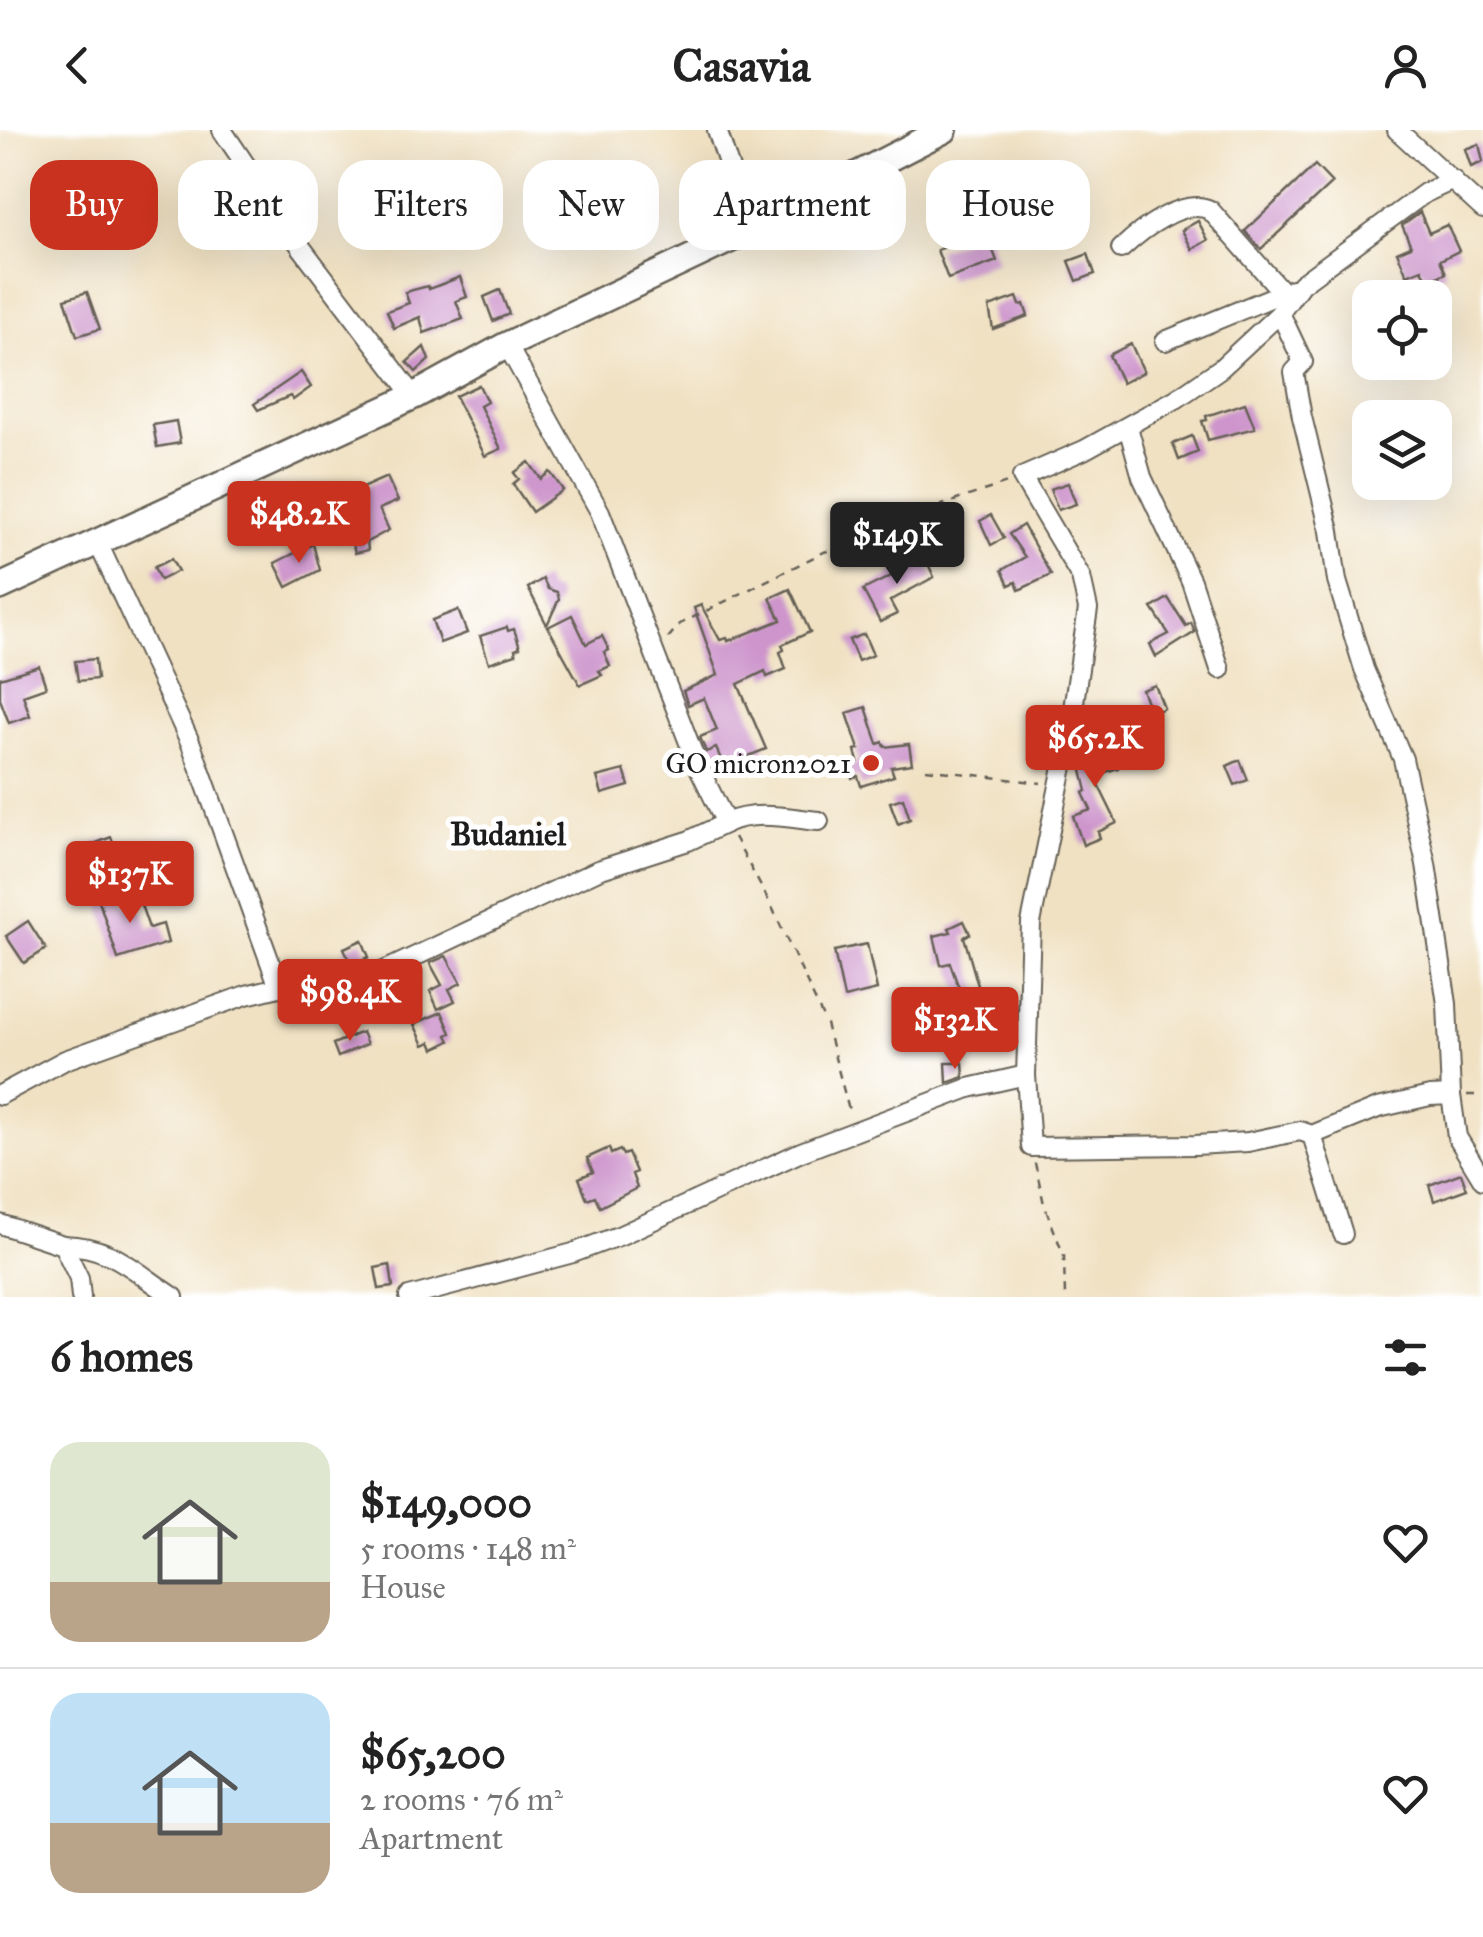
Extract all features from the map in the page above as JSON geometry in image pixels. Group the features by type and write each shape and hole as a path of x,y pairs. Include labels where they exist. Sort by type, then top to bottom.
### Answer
{"main road":[{"path":"886,160 944,130"},
{"path":"0,588 414,396 507,345 708,250"}],"street":[{"path":"222,130 301,247 414,396"},
{"path":"717,130 727,160"},
{"path":"1397,130 1483,209"},
{"path":"1165,341 1293,289 1425,193 1453,180"},
{"path":"1122,248 1149,226 1192,206 1203,207 1293,289"},
{"path":"1293,289 1280,313 1221,368 1128,427 1022,478 1088,594 1068,742 1031,923 1026,1074 1030,1148 1195,1145 1248,1142 1300,1132 1312,1135 1378,1108 1451,1094"},
{"path":"1280,313 1303,362 1294,372 1337,580 1364,669 1403,759 1426,864 1445,988 1457,1138 1483,1180"},
{"path":"507,345 600,512 698,766 726,823"},
{"path":"1128,427 1142,477 1191,582 1220,669"},
{"path":"98,543 191,744 279,987"},
{"path":"0,1094 65,1060 246,995 279,987 340,986 363,981 598,870 688,841 740,817 819,821"},
{"path":"409,1297 589,1248 850,1132 968,1088 1026,1074"},
{"path":"1312,1135 1343,1234"},
{"path":"0,1224 63,1245 91,1246 114,1255 174,1297"},
{"path":"63,1245 79,1278 80,1297"}],"path":[{"path":"655,651 680,624 824,552 918,525 942,505 1022,478"},
{"path":"926,769 1058,785"},
{"path":"726,823 778,919 826,1024 850,1114 850,1132"},
{"path":"1030,1148 1044,1204 1064,1256 1065,1297"}],"building":[{"path":"1479,144 1483,162 1471,167 1465,149"},
{"path":"1315,165 1332,183 1261,249 1245,231"},
{"path":"1420,212 1429,233 1447,225 1459,251 1440,260 1446,273 1430,280 1422,269 1407,275 1397,252 1411,246 1402,225"},
{"path":"1198,221 1208,240 1192,249 1182,230"},
{"path":"937,250 993,250 997,261 948,279"},
{"path":"1088,254 1095,274 1077,281 1069,261"},
{"path":"460,277 467,297 456,301 463,319 424,333 420,317 394,328 387,311 409,303 405,292 428,286 429,289"},
{"path":"500,290 509,314 493,321 484,297"},
{"path":"87,292 100,329 77,336 65,299"},
{"path":"1017,297 1028,316 993,329 989,307"},
{"path":"1131,344 1144,372 1122,383 1109,355"},
{"path":"424,347 429,360 416,372 407,362"},
{"path":"301,372 311,387 293,400 290,396 258,410 254,404"},
{"path":"479,385 487,402 480,406 501,449 485,456 455,396"},
{"path":"1245,403 1255,428 1208,440 1202,421 1207,420 1206,416"},
{"path":"176,421 180,443 157,447 153,425"},
{"path":"1192,436 1198,452 1179,460 1173,444"},
{"path":"529,462 541,479 550,472 563,490 532,512 513,484 519,479 514,473"},
{"path":"387,477 398,501 379,509 389,530 367,542 368,550 355,553 348,526 354,523 341,497"},
{"path":"1068,483 1076,504 1058,510 1050,489"},
{"path":"315,486 337,486 337,506 309,515 310,519 256,544 247,525 315,498"},
{"path":"991,515 1004,538 991,545 980,521"},
{"path":"1023,525 1051,575 1019,590 1016,582 1009,585 1002,570 1025,557 1009,534"},
{"path":"313,544 320,570 287,587 275,563"},
{"path":"925,557 934,577 890,601 897,614 880,622 863,590"},
{"path":"171,559 178,571 160,580 154,567"},
{"path":"543,579 559,599 547,625 528,588"},
{"path":"790,589 810,632 782,645 784,650 780,652 786,669 767,677 765,671 738,684 766,749 724,766 716,748 706,752 700,737 717,730 704,698 688,705 683,691 718,675 694,608 701,605 720,640 728,641 781,620 770,598"},
{"path":"1168,598 1186,626 1191,623 1195,632 1156,657 1150,644 1169,634 1152,608"},
{"path":"458,610 467,633 440,643 432,620"},
{"path":"572,615 586,644 602,636 609,650 604,652 610,666 599,671 602,675 580,685 548,627"},
{"path":"507,627 508,631 514,629 520,647 515,649 516,654 489,663 480,636"},
{"path":"864,634 873,655 858,661 849,640"},
{"path":"95,659 97,679 78,681 75,661"},
{"path":"39,666 46,687 23,695 30,716 9,723 0,699 0,678"},
{"path":"1155,685 1164,708 1152,714 1142,690"},
{"path":"866,707 878,744 909,744 912,764 891,767 894,776 861,786 858,776 852,778 848,765 858,762 855,750 859,749 847,713"},
{"path":"1126,708 1130,730 1113,734 1108,712"},
{"path":"1109,738 1118,768 1094,776 1117,823 1098,832 1100,838 1083,845 1073,816 1091,810 1083,793 1087,791 1078,754 1083,753 1081,747"},
{"path":"1240,760 1248,780 1235,785 1227,766"},
{"path":"624,770 629,786 602,794 597,777"},
{"path":"903,798 910,819 898,824 890,802"},
{"path":"111,837 118,854 93,864 86,847"},
{"path":"119,890 129,906 140,902 149,928 163,924 168,943 118,959 98,898"},
{"path":"28,921 46,949 24,963 6,936"},
{"path":"964,921 970,934 964,937 979,989 984,998 998,995 999,1007 1016,1008 1015,1037 987,1037 988,1043 969,1044 968,1028 944,1033 938,1007 954,1003 952,997 961,994 950,963 941,965 934,936 951,932 949,928"},
{"path":"362,940 369,957 351,965 344,948"},
{"path":"867,944 877,990 844,998 834,951"},
{"path":"446,956 461,983 449,989 455,1001 438,1009 430,991 442,985 430,963"},
{"path":"442,1012 451,1033 447,1035 450,1041 434,1049 431,1042 424,1045 414,1024"},
{"path":"362,1032 367,1044 338,1057 333,1044"},
{"path":"946,1063 963,1063 964,1077 947,1083"},
{"path":"609,1148 611,1154 620,1150 623,1155 628,1153 636,1172 632,1174 637,1188 600,1207 595,1196 587,1199 579,1178 593,1172 587,1158"},
{"path":"1461,1173 1467,1189 1434,1201 1429,1185"},
{"path":"390,1265 393,1287 379,1289 375,1268"}],"place":[{"name":"GO micron2021","path":"871,763"}],"district":[{"name":"Budaniel","path":"508,834"}]}
